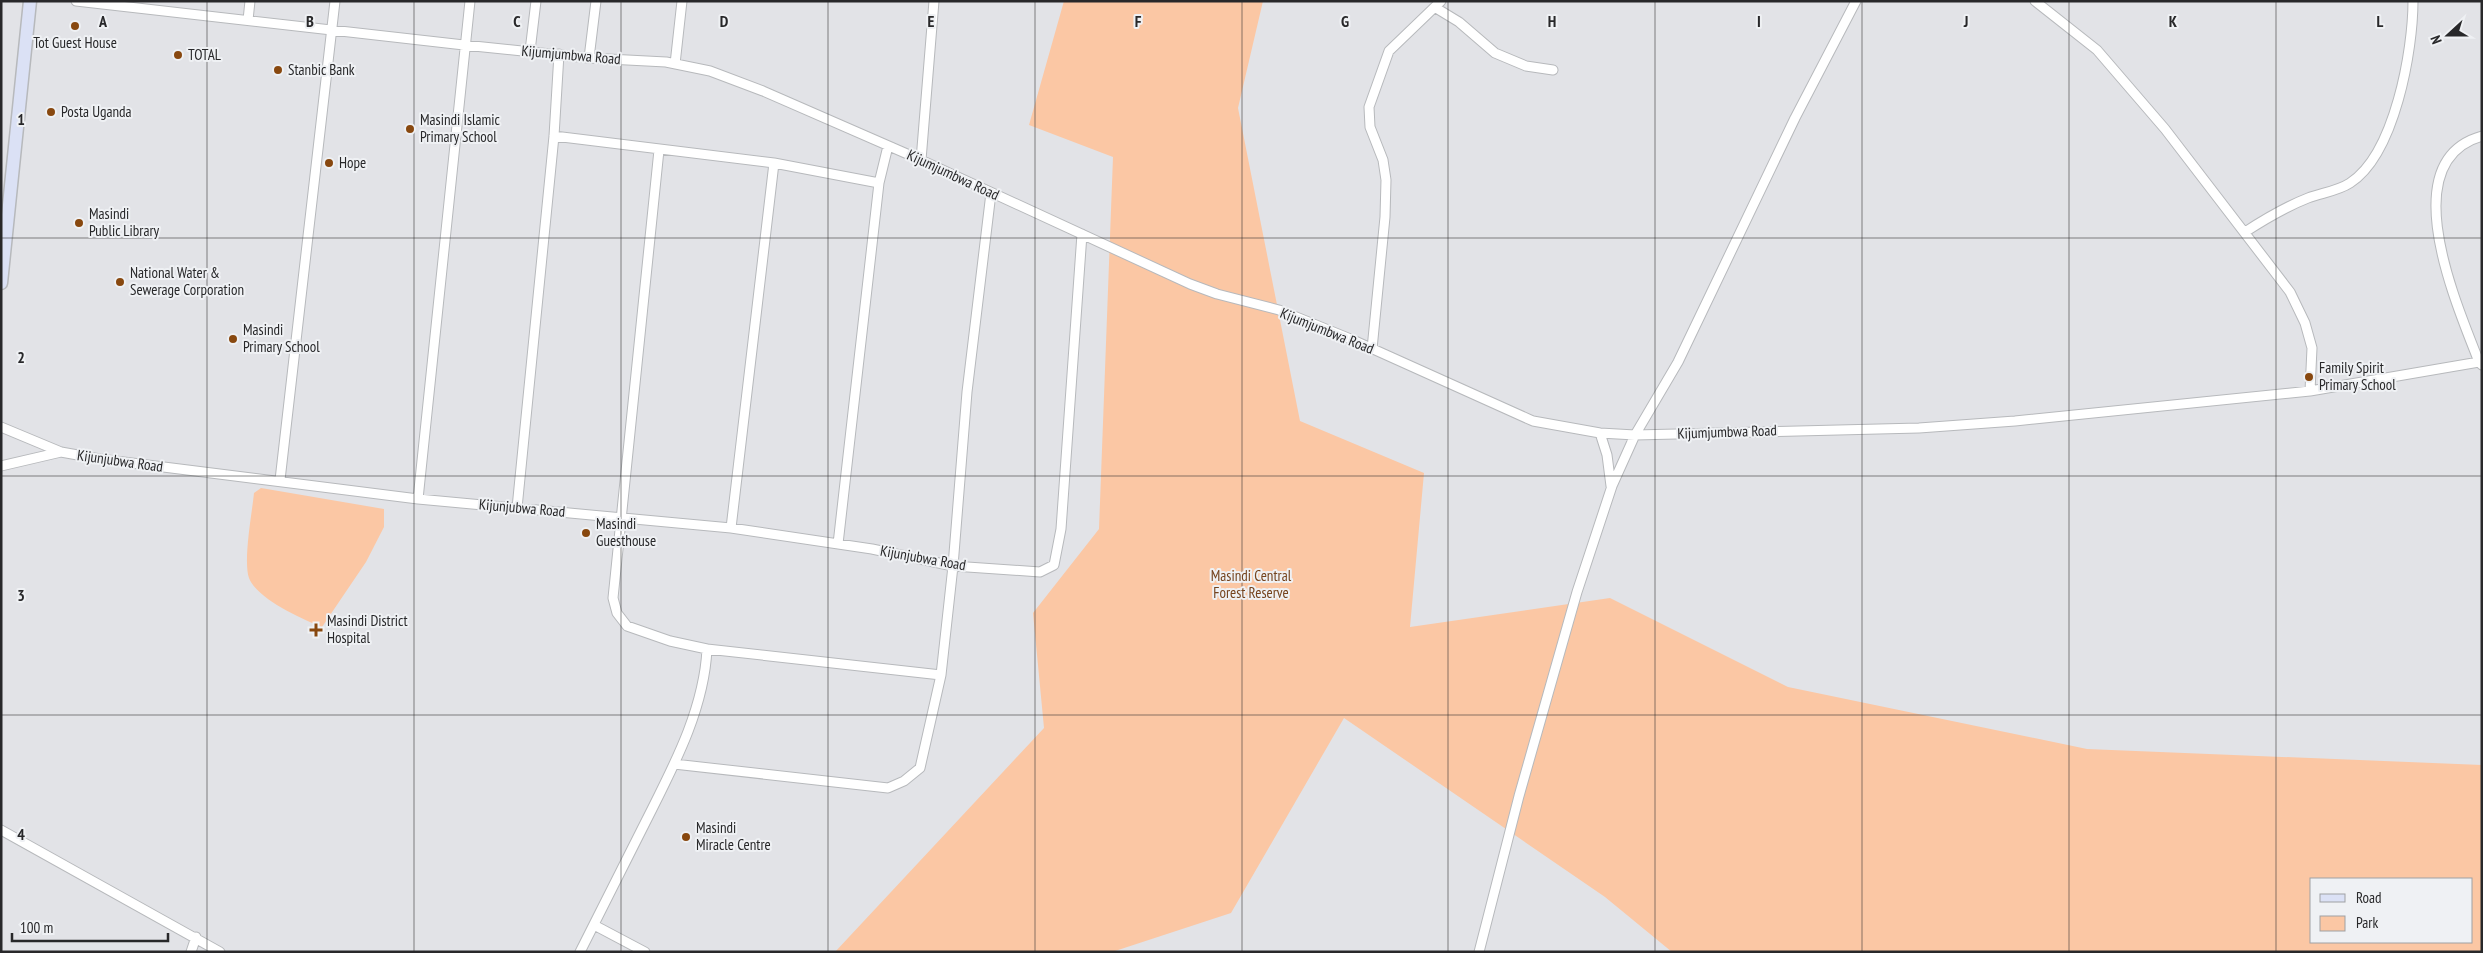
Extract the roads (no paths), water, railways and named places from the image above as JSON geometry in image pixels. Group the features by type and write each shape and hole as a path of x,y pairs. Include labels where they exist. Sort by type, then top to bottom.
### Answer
{"main road":[{"path":"1,283 30,1"}],"street":[{"name":"Kijumjumbwa Road","path":"76,1 159,6 248,20 464,45 589,58 666,62 710,71 763,91 921,160 1190,284 1217,294 1279,310 1372,349 1532,421 1600,433 1634,435 1805,429 1920,428 2014,421 2310,391 2480,364"},
{"path":"248,20 250,1"},
{"path":"280,480 335,1"},
{"path":"418,499 470,1"},
{"path":"530,51 536,1"},
{"path":"589,58 596,1"},
{"path":"675,64 682,1"},
{"path":"921,160 934,1"},
{"path":"1479,952 1519,796 1574,601 1612,486 1634,435 1678,362 1795,118 1856,1"},
{"path":"2035,1 2097,50 2165,129 2290,292 2305,323 2312,348 2310,391"},
{"path":"2244,232 2292,204 2350,183 2368,164 2383,138 2404,84 2411,43 2413,1"},
{"path":"1372,349 1384,226 1386,180 1383,160 1370,127 1369,107 1389,51 1439,4 1495,53 1526,66 1553,70"},
{"path":"517,508 554,136 559,54"},
{"path":"554,136 774,163 879,183"},
{"path":"2480,364 2446,268 2436,223 2435,203 2439,178 2450,157 2462,145 2482,136"},
{"path":"838,544 879,183 888,146"},
{"path":"659,150 613,598 617,613 626,626 670,641 707,649 940,675"},
{"path":"731,528 774,163"},
{"path":"674,764 888,788 904,782 920,768 940,675 953,566 967,392 991,193"},
{"name":"Kijunjubwa Road","path":"1,426 61,452 110,460 280,480 418,499 731,528 838,544 953,566 1040,572 1055,563 1061,529 1082,234"},
{"path":"1600,433 1607,455 1612,486"},
{"path":"1,466 61,452"},
{"path":"580,952 674,764 704,686 707,649"},
{"path":"1,830 220,952"},
{"path":"594,924 645,952"},
{"path":"191,952 196,938"}],"place":[{"name":"Tot Guest House","path":"75,26"},
{"name":"TOTAL","path":"178,55"},
{"name":"Stanbic Bank","path":"278,70"},
{"name":"Posta Uganda","path":"51,112"},
{"name":"Masindi Islamic Primary School","path":"410,129"},
{"name":"Hope","path":"329,163"},
{"name":"Masindi Public Library","path":"79,223"},
{"name":"National Water & Sewerage Corporation","path":"120,282"},
{"name":"Masindi Primary School","path":"233,339"},
{"name":"Family Spirit Primary School","path":"2309,377"},
{"name":"Masindi Guesthouse","path":"586,533"},
{"name":"Masindi District Hospital","path":"316,630"},
{"name":"Masindi Miracle Centre","path":"686,837"}],"park label":[{"name":"Masindi Central Forest Reserve","path":"1251,584"}]}
